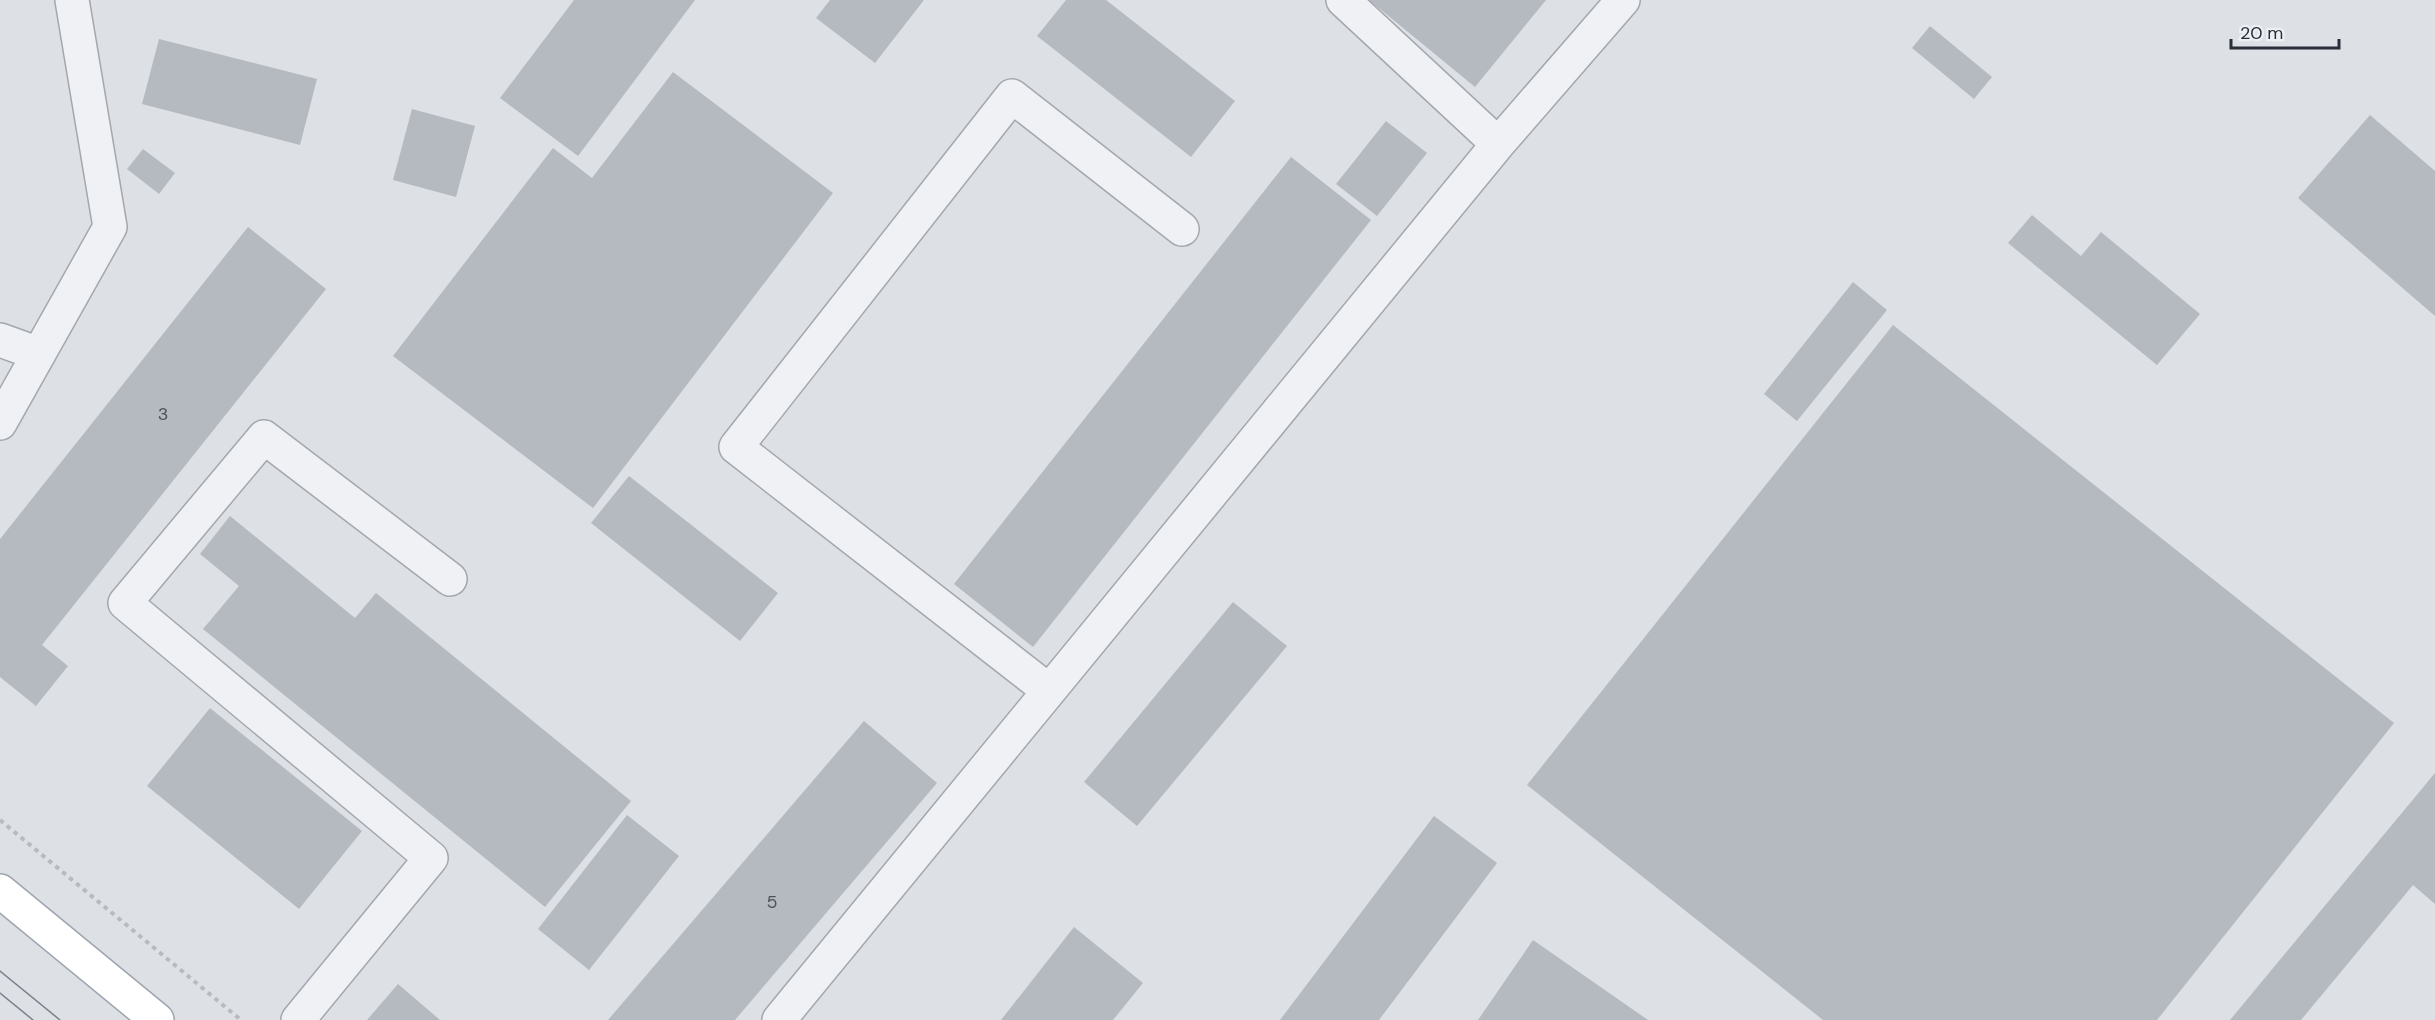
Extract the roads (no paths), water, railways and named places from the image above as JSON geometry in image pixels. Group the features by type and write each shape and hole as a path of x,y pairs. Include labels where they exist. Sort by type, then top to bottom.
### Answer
{"main road":[{"path":"0,891 157,1020"}],"lane":[{"path":"0,423 110,226 72,0"},
{"path":"1342,0 1498,144"},
{"path":"779,1020 1498,144 1623,0"},
{"path":"1048,690 736,447 1011,96 1182,229"},
{"path":"0,340 39,354"},
{"path":"298,1020 431,858 125,603 264,438 450,579"}],"tram line":[{"path":"0,971 60,1020"},
{"path":"0,993 33,1020"}]}
